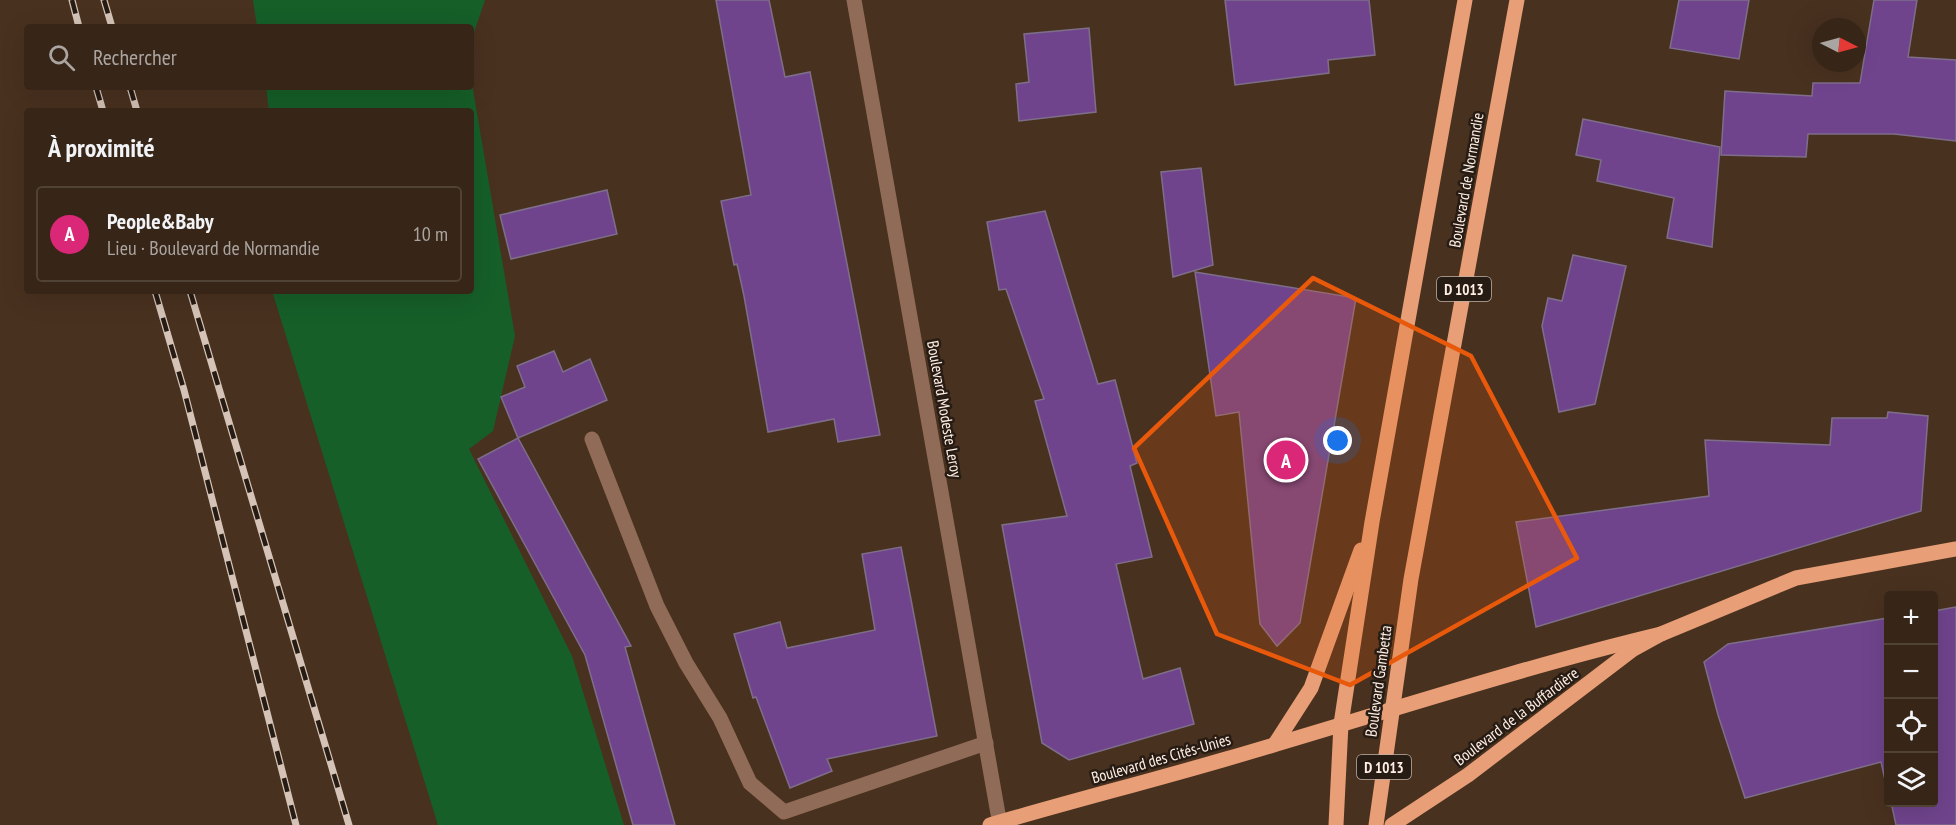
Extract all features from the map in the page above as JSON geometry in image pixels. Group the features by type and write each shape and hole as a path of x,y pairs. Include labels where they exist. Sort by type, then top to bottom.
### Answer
{"main road":[{"name":"Boulevard de Normandie","path":"1372,522 1465,0"},
{"name":"Boulevard de Normandie","path":"1411,579 1517,0"},
{"name":"D 1013","path":"1336,825 1341,724 1372,522"},
{"path":"1275,744 1311,688 1372,522"},
{"name":"Boulevard de la Buffardière","path":"1392,825 1468,775 1632,651 1661,634 1796,578 1956,549"},
{"name":"Boulevard Gambetta","path":"1377,825 1411,579"},
{"name":"Boulevard de la Buffardière","path":"1341,724 1497,680 1574,655 1661,634"},
{"name":"Boulevard des Cités-Unies","path":"996,824 1341,724"}],"street":[{"name":"Boulevard Modeste Leroy","path":"854,0 986,743 996,824"},
{"path":"592,439 657,606 686,663 720,718 750,783 784,812 986,743"}],"highlighted area":[{"path":"1313,278 1471,356 1577,558 1350,685 1217,634 1134,448"}],"green space":[{"path":"253,0 485,0 474,32 474,24 257,24"},
{"path":"266,90 473,90 515,336 493,431 469,449 572,656 624,825 438,825 273,294 474,294 474,108 269,108"}],"building":[{"path":"716,0 769,0 785,77 810,72 880,435 838,442 834,419 768,432 744,296 737,264 734,265 721,201 751,195"},
{"path":"1225,0 1369,0 1375,55 1328,60 1329,73 1235,85"},
{"path":"1679,0 1749,0 1739,59 1670,48"},
{"path":"1874,0 1917,0 1908,57 1956,60 1956,141 1894,134 1808,134 1806,157 1721,155 1725,91 1812,96 1813,83 1860,83 1862,72 1866,72 1866,47"},
{"path":"1089,28 1096,112 1019,121 1016,84 1029,82 1024,34"},
{"path":"1583,119 1720,147 1712,247 1667,238 1674,198 1597,181 1601,160 1576,155"},
{"path":"1201,168 1213,265 1173,277 1161,172"},
{"path":"607,190 617,234 511,259 500,215"},
{"path":"1045,211 1098,384 1115,380 1137,463 1130,466 1152,557 1116,564 1143,679 1180,668 1194,724 1069,760 1042,743 1002,525 1067,516 1035,401 1044,399 1006,289 999,290 987,222"},
{"path":"1573,255 1626,266 1595,404 1559,412 1542,326 1548,298 1562,301"},
{"path":"1195,272 1356,298 1300,623 1277,646 1260,624 1239,412 1216,416"},
{"path":"554,351 563,372 590,359 607,400 518,438 501,397 525,387 517,366"},
{"path":"1888,412 1928,416 1921,511 1536,627 1516,522 1709,496 1705,440 1830,445 1832,418 1887,418"},
{"path":"518,438 631,646 625,647 675,825 633,825 585,655 478,459"},
{"path":"901,547 937,736 827,759 832,771 790,788 756,697 753,698 734,634 780,622 787,648 875,630 862,554"},
{"path":"1956,607 1956,825 1896,825 1892,807 1938,807 1938,610"},
{"path":"1884,619 1884,775 1881,762 1745,798 1718,715 1704,662 1728,644"}],"railway":[{"path":"72,0 78,24"},
{"path":"104,0 111,24"},
{"path":"97,90 102,108"},
{"path":"131,90 136,108"},
{"path":"156,294 184,390 296,825"},
{"path":"191,294 349,825"}],"place":[{"name":"People&Baby","path":"1286,460"}]}
